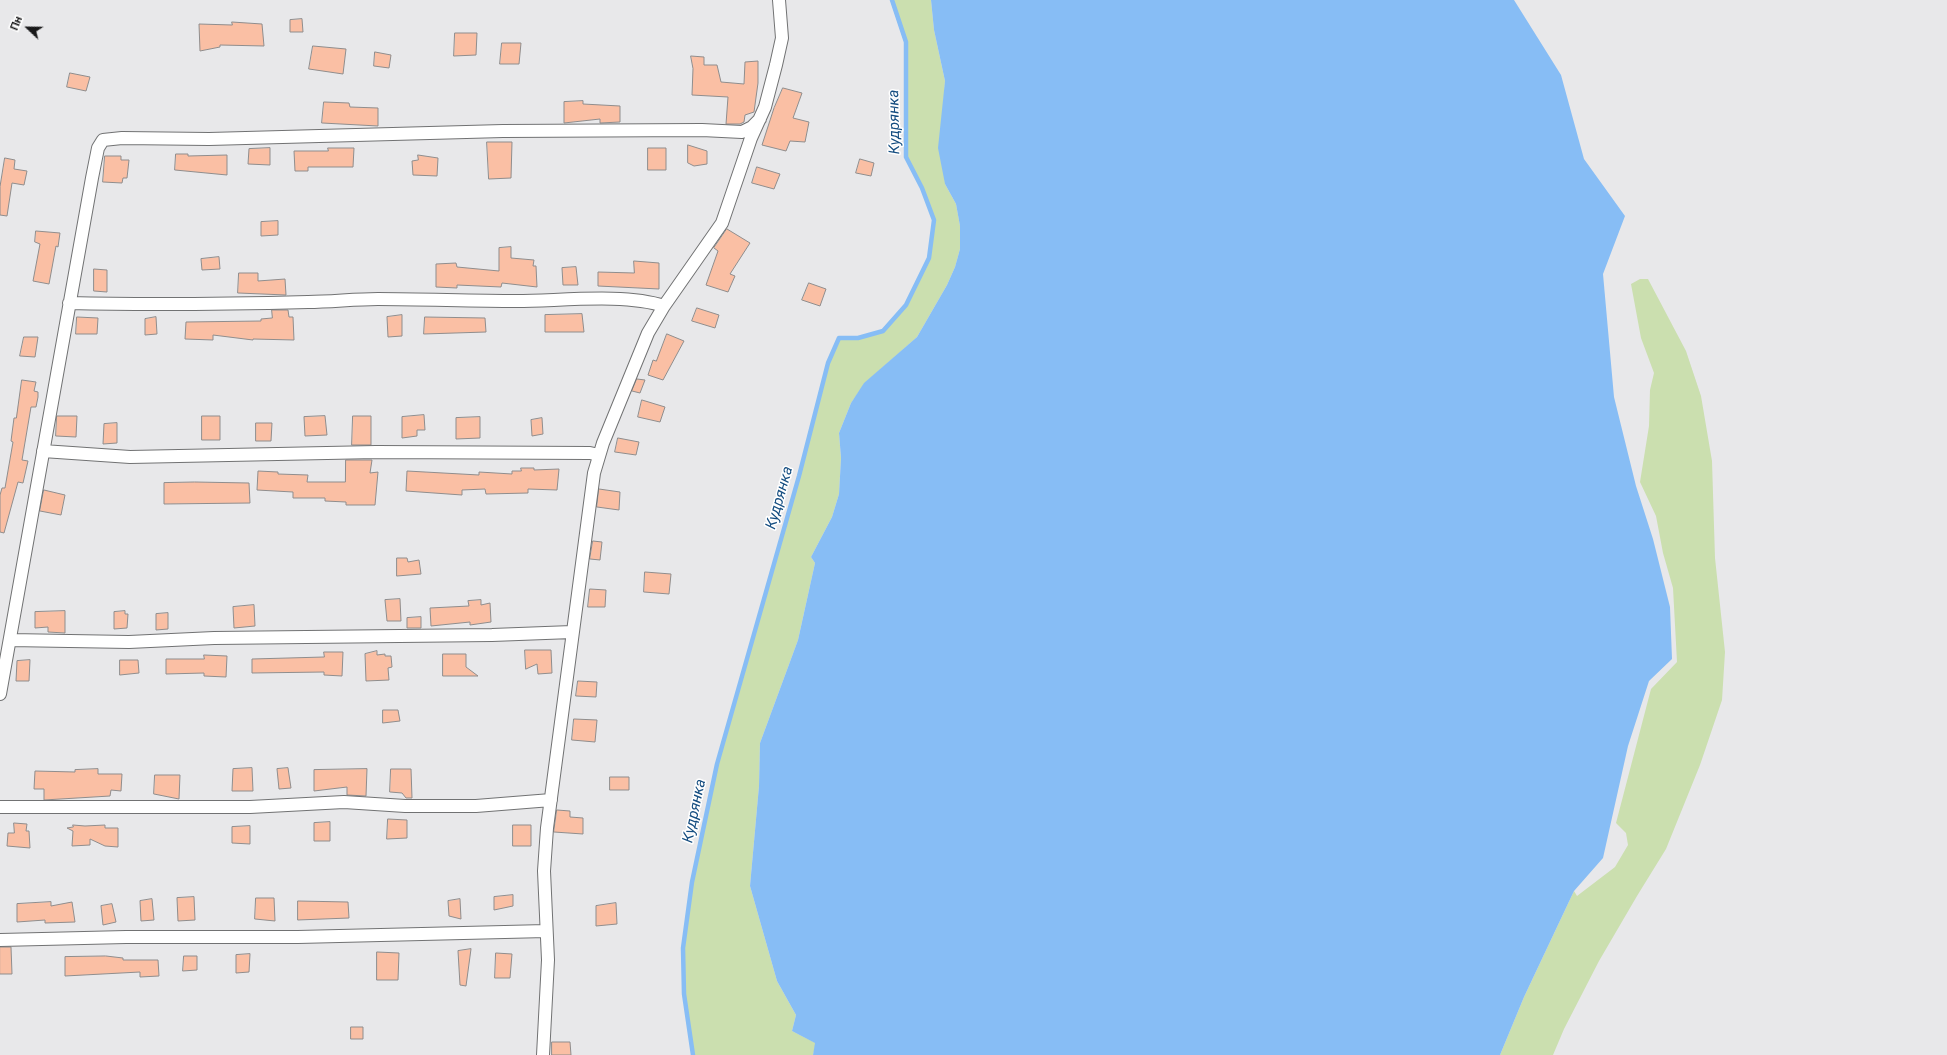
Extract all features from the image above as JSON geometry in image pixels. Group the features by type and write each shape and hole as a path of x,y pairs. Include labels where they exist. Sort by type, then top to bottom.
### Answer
{"street":[{"path":"543,1055 548,960 544,871 547,828 594,473 599,455 648,333 664,306 722,223 770,88 782,38 779,0"},
{"path":"0,694 98,148 103,140 122,138 209,139 503,131 589,132 702,130 742,132 752,127 760,119"},
{"path":"70,303 164,304 310,302 376,299 517,301 597,299 634,300 653,302 664,306"},
{"path":"43,451 130,457 390,452 599,455"},
{"path":"10,640 129,642 214,638 500,635 572,632"},
{"path":"0,807 250,807 344,802 405,806 476,806 551,800"},
{"path":"0,940 133,936 298,937 546,931"}],"green space":[{"path":"892,0 931,0 934,30 945,81 943,111 945,184 956,204 960,226 960,249 955,267 947,285 917,337 865,383 851,403 839,433 841,458 839,494 832,517 811,557 815,563 798,640 760,743 759,786 750,886 777,981 796,1015 792,1031 816,1043 813,1055 693,1055 684,994 683,948 692,882 717,764 799,476 828,363 839,338 858,338 883,331 906,305 929,258 934,220 922,188 906,157 906,42"},
{"path":"1640,279 1648,279 1686,351 1701,396 1712,461 1715,558 1725,652 1722,700 1700,765 1666,849 1599,961 1564,1029 1553,1055 1500,1055 1524,997 1574,891 1577,896 1615,867 1628,845 1626,833 1616,823 1651,689 1677,662 1673,588 1663,553 1656,516 1640,482 1649,426 1650,390 1654,373 1641,338 1631,284"}],"water":[{"path":"931,0 1514,0 1561,75 1584,159 1625,216 1603,274 1614,397 1636,486 1653,539 1670,607 1672,659 1649,681 1628,746 1603,858 1574,891 1524,997 1500,1055 813,1055 815,1043 792,1031 796,1015 777,981 750,886 759,786 760,743 798,640 815,563 811,557 832,517 839,494 841,458 839,433 851,403 864,383 917,337 947,285 955,267 960,249 960,226 956,204 945,184 938,148 945,81 934,30"}],"building":[{"path":"302,19 303,32 290,32 290,20"},
{"path":"232,22 262,24 264,46 220,45 220,47 200,51 199,24 232,25"},
{"path":"455,33 477,33 476,55 454,56"},
{"path":"502,43 521,43 519,64 500,64"},
{"path":"313,46 346,49 343,74 309,69"},
{"path":"375,52 391,55 389,68 374,66"},
{"path":"691,56 704,57 704,65 717,65 721,82 744,84 745,62 758,61 758,83 754,112 745,115 744,122 740,124 726,124 728,97 692,95 693,69"},
{"path":"70,73 90,77 86,91 67,87"},
{"path":"783,88 802,93 793,118 809,122 805,142 790,141 786,151 762,145 774,108"},
{"path":"583,101 583,104 620,106 620,122 600,123 600,119 564,123 564,102"},
{"path":"324,102 349,103 350,107 378,108 378,126 322,123"},
{"path":"487,142 512,142 511,178 489,179"},
{"path":"688,145 707,151 707,164 694,166 688,163"},
{"path":"270,148 270,165 248,164 249,149"},
{"path":"328,148 354,148 353,167 308,167 308,171 295,171 294,151 328,151"},
{"path":"648,148 666,148 666,170 648,170"},
{"path":"176,154 188,154 188,156 227,155 227,175 175,170"},
{"path":"418,155 438,158 437,176 413,175 412,161 418,160"},
{"path":"105,156 121,156 121,160 129,160 127,178 123,178 122,183 103,182"},
{"path":"5,158 15,160 14,169 27,171 24,185 12,183 7,216 0,215 0,187"},
{"path":"860,159 874,163 871,176 856,173"},
{"path":"757,167 780,174 774,189 752,183"},
{"path":"278,221 278,235 261,236 261,222"},
{"path":"727,229 750,243 730,274 735,276 728,292 706,285 718,251 714,248"},
{"path":"36,231 60,233 49,284 33,281 40,244 35,242"},
{"path":"511,247 511,258 534,260 533,266 536,266 537,287 502,283 501,287 457,285 457,288 436,287 436,264 456,263 457,267 499,271 499,248"},
{"path":"219,257 220,269 202,270 201,259"},
{"path":"634,261 659,263 659,289 598,286 598,272 634,273"},
{"path":"576,267 578,285 563,285 562,268"},
{"path":"94,269 107,270 107,292 94,291"},
{"path":"239,273 258,273 258,281 285,279 286,295 238,293"},
{"path":"809,283 826,289 820,306 802,300"},
{"path":"697,308 719,315 715,328 692,321"},
{"path":"272,310 288,310 289,317 293,317 294,340 253,340 213,335 213,340 185,339 186,322 261,321 261,319 272,318"},
{"path":"582,314 584,332 545,332 545,315"},
{"path":"402,315 402,336 388,337 387,317"},
{"path":"77,317 98,318 97,334 76,334"},
{"path":"156,317 157,334 145,335 145,319"},
{"path":"425,317 485,318 486,332 424,334"},
{"path":"667,334 684,341 663,380 648,375 653,360 656,361"},
{"path":"24,337 38,337 35,357 20,356"},
{"path":"637,379 645,380 640,393 632,391"},
{"path":"22,380 36,382 34,391 38,392 38,397 36,407 31,407 22,460 28,461 23,483 18,482 4,533 0,532 0,495 2,488 5,488 13,442 11,441 14,418 16,418"},
{"path":"642,400 665,407 660,422 638,417"},
{"path":"424,415 425,430 417,430 417,436 402,438 402,417"},
{"path":"57,416 77,416 76,437 56,436"},
{"path":"202,416 220,416 220,440 202,440"},
{"path":"325,416 327,435 305,436 304,417"},
{"path":"353,416 371,416 371,445 352,445"},
{"path":"480,417 480,438 456,439 456,418"},
{"path":"542,418 543,434 532,436 531,420"},
{"path":"117,423 117,443 103,444 104,424"},
{"path":"256,423 272,423 271,441 256,441"},
{"path":"618,438 639,442 636,455 615,452"},
{"path":"346,460 372,460 370,473 378,472 375,505 346,505 346,502 325,501 325,498 293,498 293,492 257,490 258,471 278,472 278,474 308,475 307,482 345,482"},
{"path":"521,468 534,468 534,470 559,469 557,490 528,489 528,493 486,494 485,489 462,490 462,495 406,491 407,471 479,475 479,472 512,474 512,471 521,471"},
{"path":"164,483 249,483 250,503 164,504"},
{"path":"599,489 620,492 619,510 597,507"},
{"path":"44,490 65,495 61,515 40,511"},
{"path":"593,541 602,542 600,560 590,559"},
{"path":"397,558 407,558 408,562 419,560 421,574 397,576"},
{"path":"645,572 671,574 669,594 644,592"},
{"path":"590,589 606,590 605,607 588,607"},
{"path":"400,599 401,621 387,621 385,600"},
{"path":"481,600 481,605 490,603 491,622 470,625 470,622 431,626 430,608 469,606 468,601"},
{"path":"254,605 255,626 234,628 233,607"},
{"path":"65,611 65,633 48,632 48,627 35,628 35,612"},
{"path":"125,611 125,614 128,614 127,628 114,629 114,612"},
{"path":"168,613 168,629 156,630 156,614"},
{"path":"421,617 421,628 407,628 407,618"},
{"path":"525,650 551,650 552,673 538,674 537,664 526,669"},
{"path":"377,651 377,655 385,654 385,656 391,656 392,667 388,668 389,680 366,681 365,654"},
{"path":"324,652 343,652 342,676 324,675 324,672 252,673 252,659 324,657"},
{"path":"443,654 466,654 466,667 478,676 443,676"},
{"path":"204,655 227,656 226,677 204,676 204,673 166,674 166,659 204,659"},
{"path":"30,660 29,681 16,681 17,661"},
{"path":"120,660 138,660 139,673 120,675"},
{"path":"578,681 597,682 596,697 576,696"},
{"path":"383,710 398,710 400,721 383,723"},
{"path":"574,719 597,720 595,742 572,740"},
{"path":"252,768 253,791 232,791 233,769"},
{"path":"288,768 291,788 279,789 277,769"},
{"path":"98,769 98,774 122,774 121,791 111,790 110,796 44,800 44,789 34,789 35,771 75,772 75,770"},
{"path":"367,769 366,796 347,795 347,787 314,791 314,770"},
{"path":"391,769 411,769 412,798 406,798 402,793 390,792"},
{"path":"155,775 180,775 179,799 154,794"},
{"path":"610,777 629,777 629,790 610,790"},
{"path":"557,810 570,811 570,817 583,818 583,834 554,832"},
{"path":"388,819 407,820 407,838 387,839"},
{"path":"330,822 330,841 314,841 314,823"},
{"path":"14,823 27,824 26,831 29,831 30,848 7,846 8,833 14,833"},
{"path":"73,825 105,825 105,828 118,828 118,847 105,846 90,839 90,845 72,846 73,831 67,828 73,827"},
{"path":"513,825 531,825 531,846 513,846"},
{"path":"250,826 250,844 232,843 232,827"},
{"path":"513,895 513,906 494,910 494,897"},
{"path":"194,897 195,920 178,921 177,898"},
{"path":"256,898 274,898 275,921 255,919"},
{"path":"152,899 154,920 141,921 140,901"},
{"path":"460,899 461,919 449,916 448,901"},
{"path":"298,901 348,902 349,918 298,920"},
{"path":"51,902 51,906 72,902 75,922 45,923 45,920 17,922 17,904"},
{"path":"616,903 617,924 596,926 596,906"},
{"path":"112,904 116,922 103,925 101,906"},
{"path":"0,947 11,947 12,974 0,974"},
{"path":"471,949 466,986 460,985 458,951"},
{"path":"377,952 399,953 398,980 377,980"},
{"path":"496,953 512,954 510,978 495,978"},
{"path":"250,954 249,972 236,973 236,955"},
{"path":"106,956 123,958 123,960 158,960 159,976 140,977 140,972 65,976 65,957"},
{"path":"184,956 197,956 197,970 183,971"},
{"path":"351,1027 363,1027 363,1039 351,1039"},
{"path":"552,1042 570,1042 571,1055 552,1055"}],"waterway":[{"name":"Кудрянка","path":"693,1055 684,994 683,948 692,882 717,764 799,476 828,363 839,338 858,338 883,331 906,305 929,258 934,220 922,188 906,157 906,42 892,0"}]}
